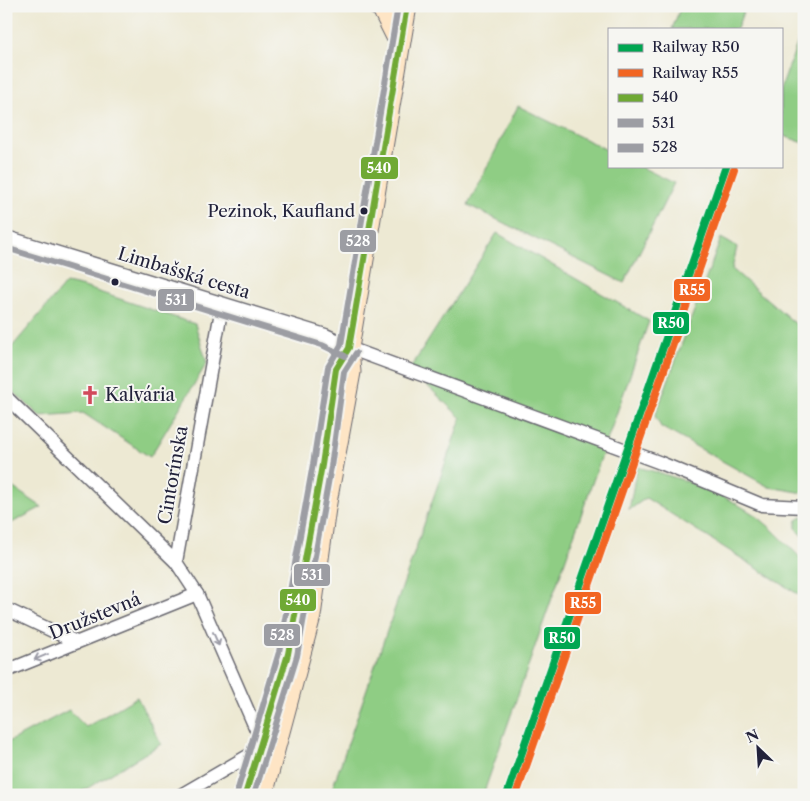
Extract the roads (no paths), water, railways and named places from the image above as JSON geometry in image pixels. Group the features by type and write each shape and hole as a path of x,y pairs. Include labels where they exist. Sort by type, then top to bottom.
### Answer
{"main road":[{"path":"377,8 400,43"},
{"path":"263,795 311,616 326,508 351,372 349,348 405,15"},
{"path":"245,795 288,654 312,523 336,369 349,348"}],"street":[{"path":"377,8 405,15"},
{"name":"Limbašská cesta","path":"6,239 325,337 349,348"},
{"name":"Cintorínska","path":"176,562 222,306"},
{"path":"349,348 518,409 762,505 804,507"},
{"name":"Cintorínska","path":"6,397 176,562 197,594 262,743"},
{"name":"Družstevná","path":"6,671 197,594"},
{"path":"6,608 76,642"},
{"path":"180,795 248,756 262,743"}],"rail line":[{"name":"R50","path":"507,795 725,168"},
{"name":"R55","path":"516,795 734,169"}],"place":[{"name":"Pezinok, Kaufland","path":"364,211"},
{"name":"Kalvária","path":"90,395"}]}
